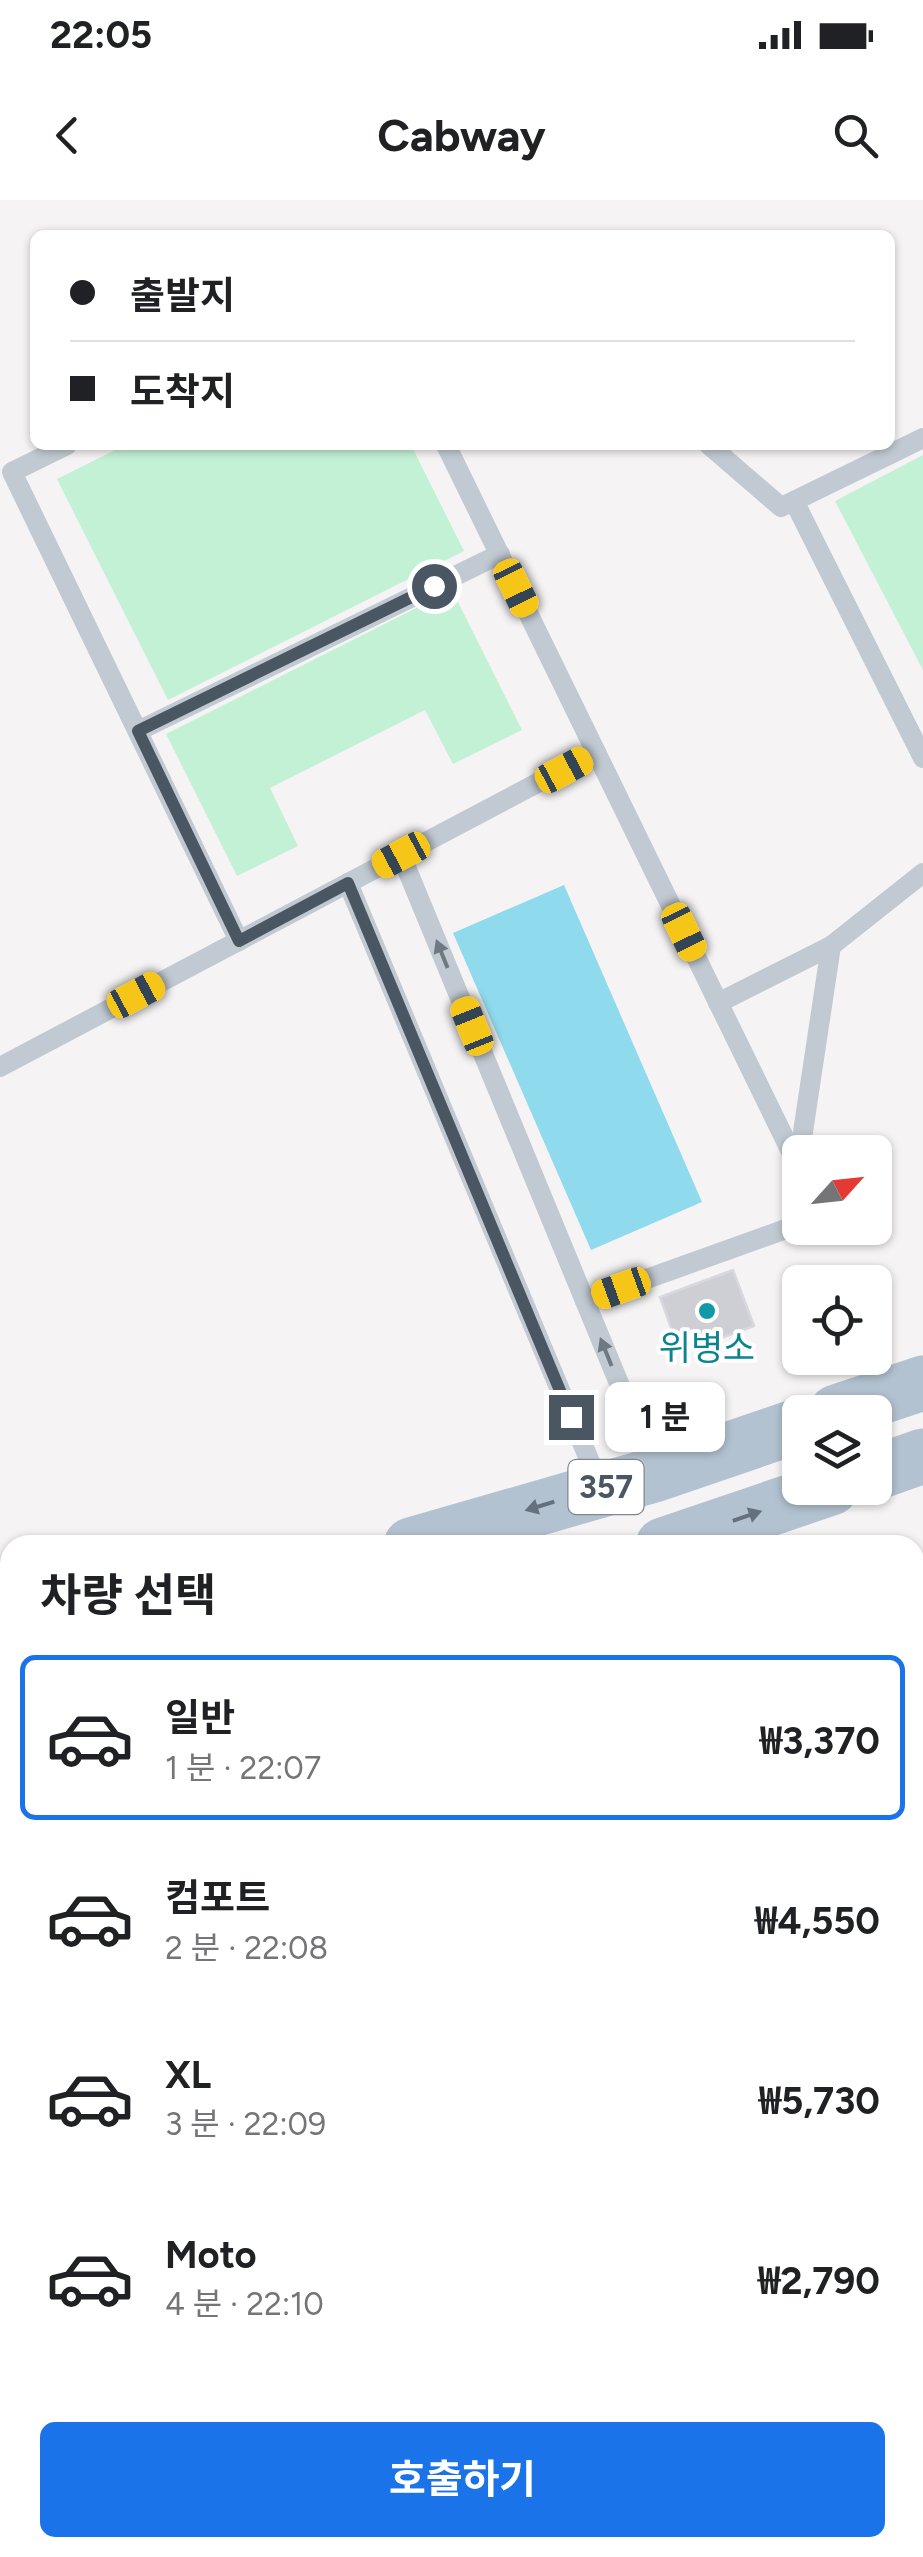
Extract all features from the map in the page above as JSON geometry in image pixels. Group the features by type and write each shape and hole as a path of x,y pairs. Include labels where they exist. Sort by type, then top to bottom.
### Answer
{"main road":[{"path":"887,1395 923,1383"},
{"name":"357","path":"444,1535 656,1474 782,1431"},
{"path":"892,1466 923,1456"},
{"name":"357","path":"692,1535 782,1505"}],"lane":[{"path":"715,450 781,507 923,438"},
{"path":"57,450 12,472 239,941"},
{"path":"448,450 783,1135"},
{"path":"794,501 923,758"},
{"path":"138,731 500,554"},
{"path":"0,1067 596,752"},
{"path":"401,855 656,1474"},
{"path":"718,1003 831,946 923,873"},
{"path":"348,883 601,1488"},
{"path":"804,1135 831,946"},
{"path":"585,1301 782,1230"}],"green space":[{"path":"115,450 414,450 464,551 168,700 57,479"},
{"path":"923,455 923,670 835,501"},
{"path":"452,590 522,730 453,764 425,710 270,788 298,846 237,876 166,734"}],"water":[{"path":"564,885 702,1202 591,1250 453,933"}],"building":[{"name":"위병소","path":"733,1270 754,1326 680,1353 660,1297"}],"place":[{"name":"위병소","path":"707,1311"}],"route":[{"path":"434,586 138,731 239,941 348,883 571,1417"}]}
